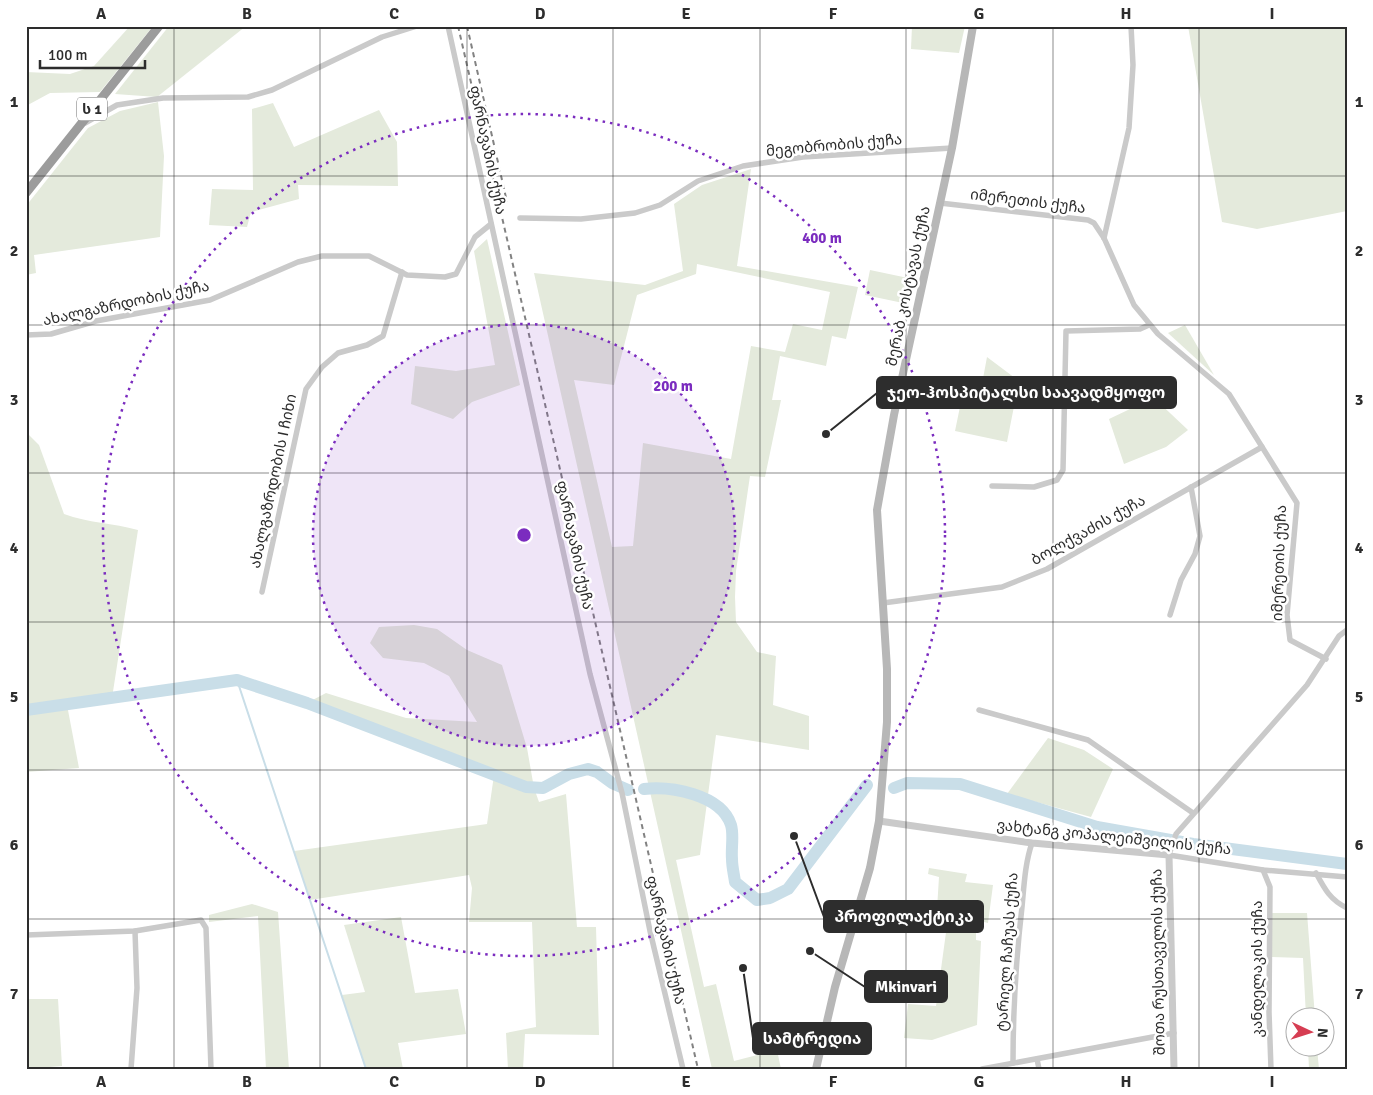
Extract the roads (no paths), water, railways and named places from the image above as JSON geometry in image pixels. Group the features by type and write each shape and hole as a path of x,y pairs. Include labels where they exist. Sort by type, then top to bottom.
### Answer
{"highway":[{"name":"ს 1","path":"26,193 159,26"}],"main road":[{"name":"მერაბ კოსტავას ქუჩა","path":"816,1069 835,987 870,868 879,821 887,717 887,669 877,510 894,415 952,148 973,26"}],"street":[{"path":"79,126 117,104 163,98 248,97 272,90 382,37 417,26"},
{"name":"ფარნავაზის ქუჩა","path":"448,26 590,674 622,793 650,931 683,1069"},
{"path":"1104,238 1129,128 1133,65 1131,26"},
{"name":"მეგობრობის ქუჩა","path":"520,218 581,219 635,213 660,205 698,181 753,165 803,157 952,148"},
{"name":"იმერეთის ქუჩა","path":"940,204 1088,220 1094,223 1104,238 1134,306 1149,325 1229,394 1297,503 1287,614 1290,640 1326,659"},
{"name":"ახალგაზრდობის ქუჩა","path":"26,334 50,334 96,322 210,300 298,262 322,256 369,256 407,275 445,278 456,274 475,237 491,224"},
{"name":"ახალგაზრდობის I ჩიხი","path":"262,592 306,389 322,367 338,353 367,345 383,336 402,272"},
{"path":"992,486 1034,487 1057,480 1063,470 1066,331 1140,329 1149,325"},
{"name":"ბოლქვაძის ქუჩა","path":"883,603 1002,587 1047,570 1262,448"},
{"path":"1170,615 1181,580 1195,554 1200,536 1191,487"},
{"path":"1170,855 1176,834 1307,685 1326,659 1339,636 1347,630"},
{"path":"979,710 1088,740 1193,813"},
{"name":"ვახტანგ კოპალეიშვილის ქუჩა","path":"879,821 1032,843 1170,855 1263,870 1347,877"},
{"name":"ტარიელ ჩაჩუას ქუჩა","path":"1013,1063 1013,1016 1020,925 1027,864 1032,843"},
{"name":"შოთა რუსთაველის ქუჩა","path":"1170,855 1174,1069"},
{"name":"კანდელაკის ქუჩა","path":"1263,870 1270,887 1269,1012 1271,1069"},
{"path":"1316,873 1327,894 1337,903 1347,908"},
{"path":"26,935 135,931 201,920 206,928 211,1069"},
{"path":"131,1069 137,988 135,931"},
{"path":"982,1069 1174,1033"},
{"path":"1037,1059 1039,1069"}],"waterway":[{"path":"237,680 366,1069"},
{"path":"26,710 237,680 307,703 526,787 543,788 569,774 588,769 597,772 612,783 628,790"},
{"path":"894,788 907,783 960,784 1097,827 1193,844 1347,864"},
{"path":"644,789 667,789 694,794 717,806 725,814 731,825 732,862 735,882 757,900 770,898 788,889 867,785"}],"railway":[{"path":"458,26 698,1069"},
{"path":"467,26 507,202"}],"place":[{"name":"ჯეო-ჰოსპიტალსი საავადმყოფო","path":"826,434"},
{"name":"პროფილაქტიკა","path":"794,836"},
{"name":"Mkinvari","path":"810,951"},
{"name":"სამტრედია","path":"743,968"}]}
